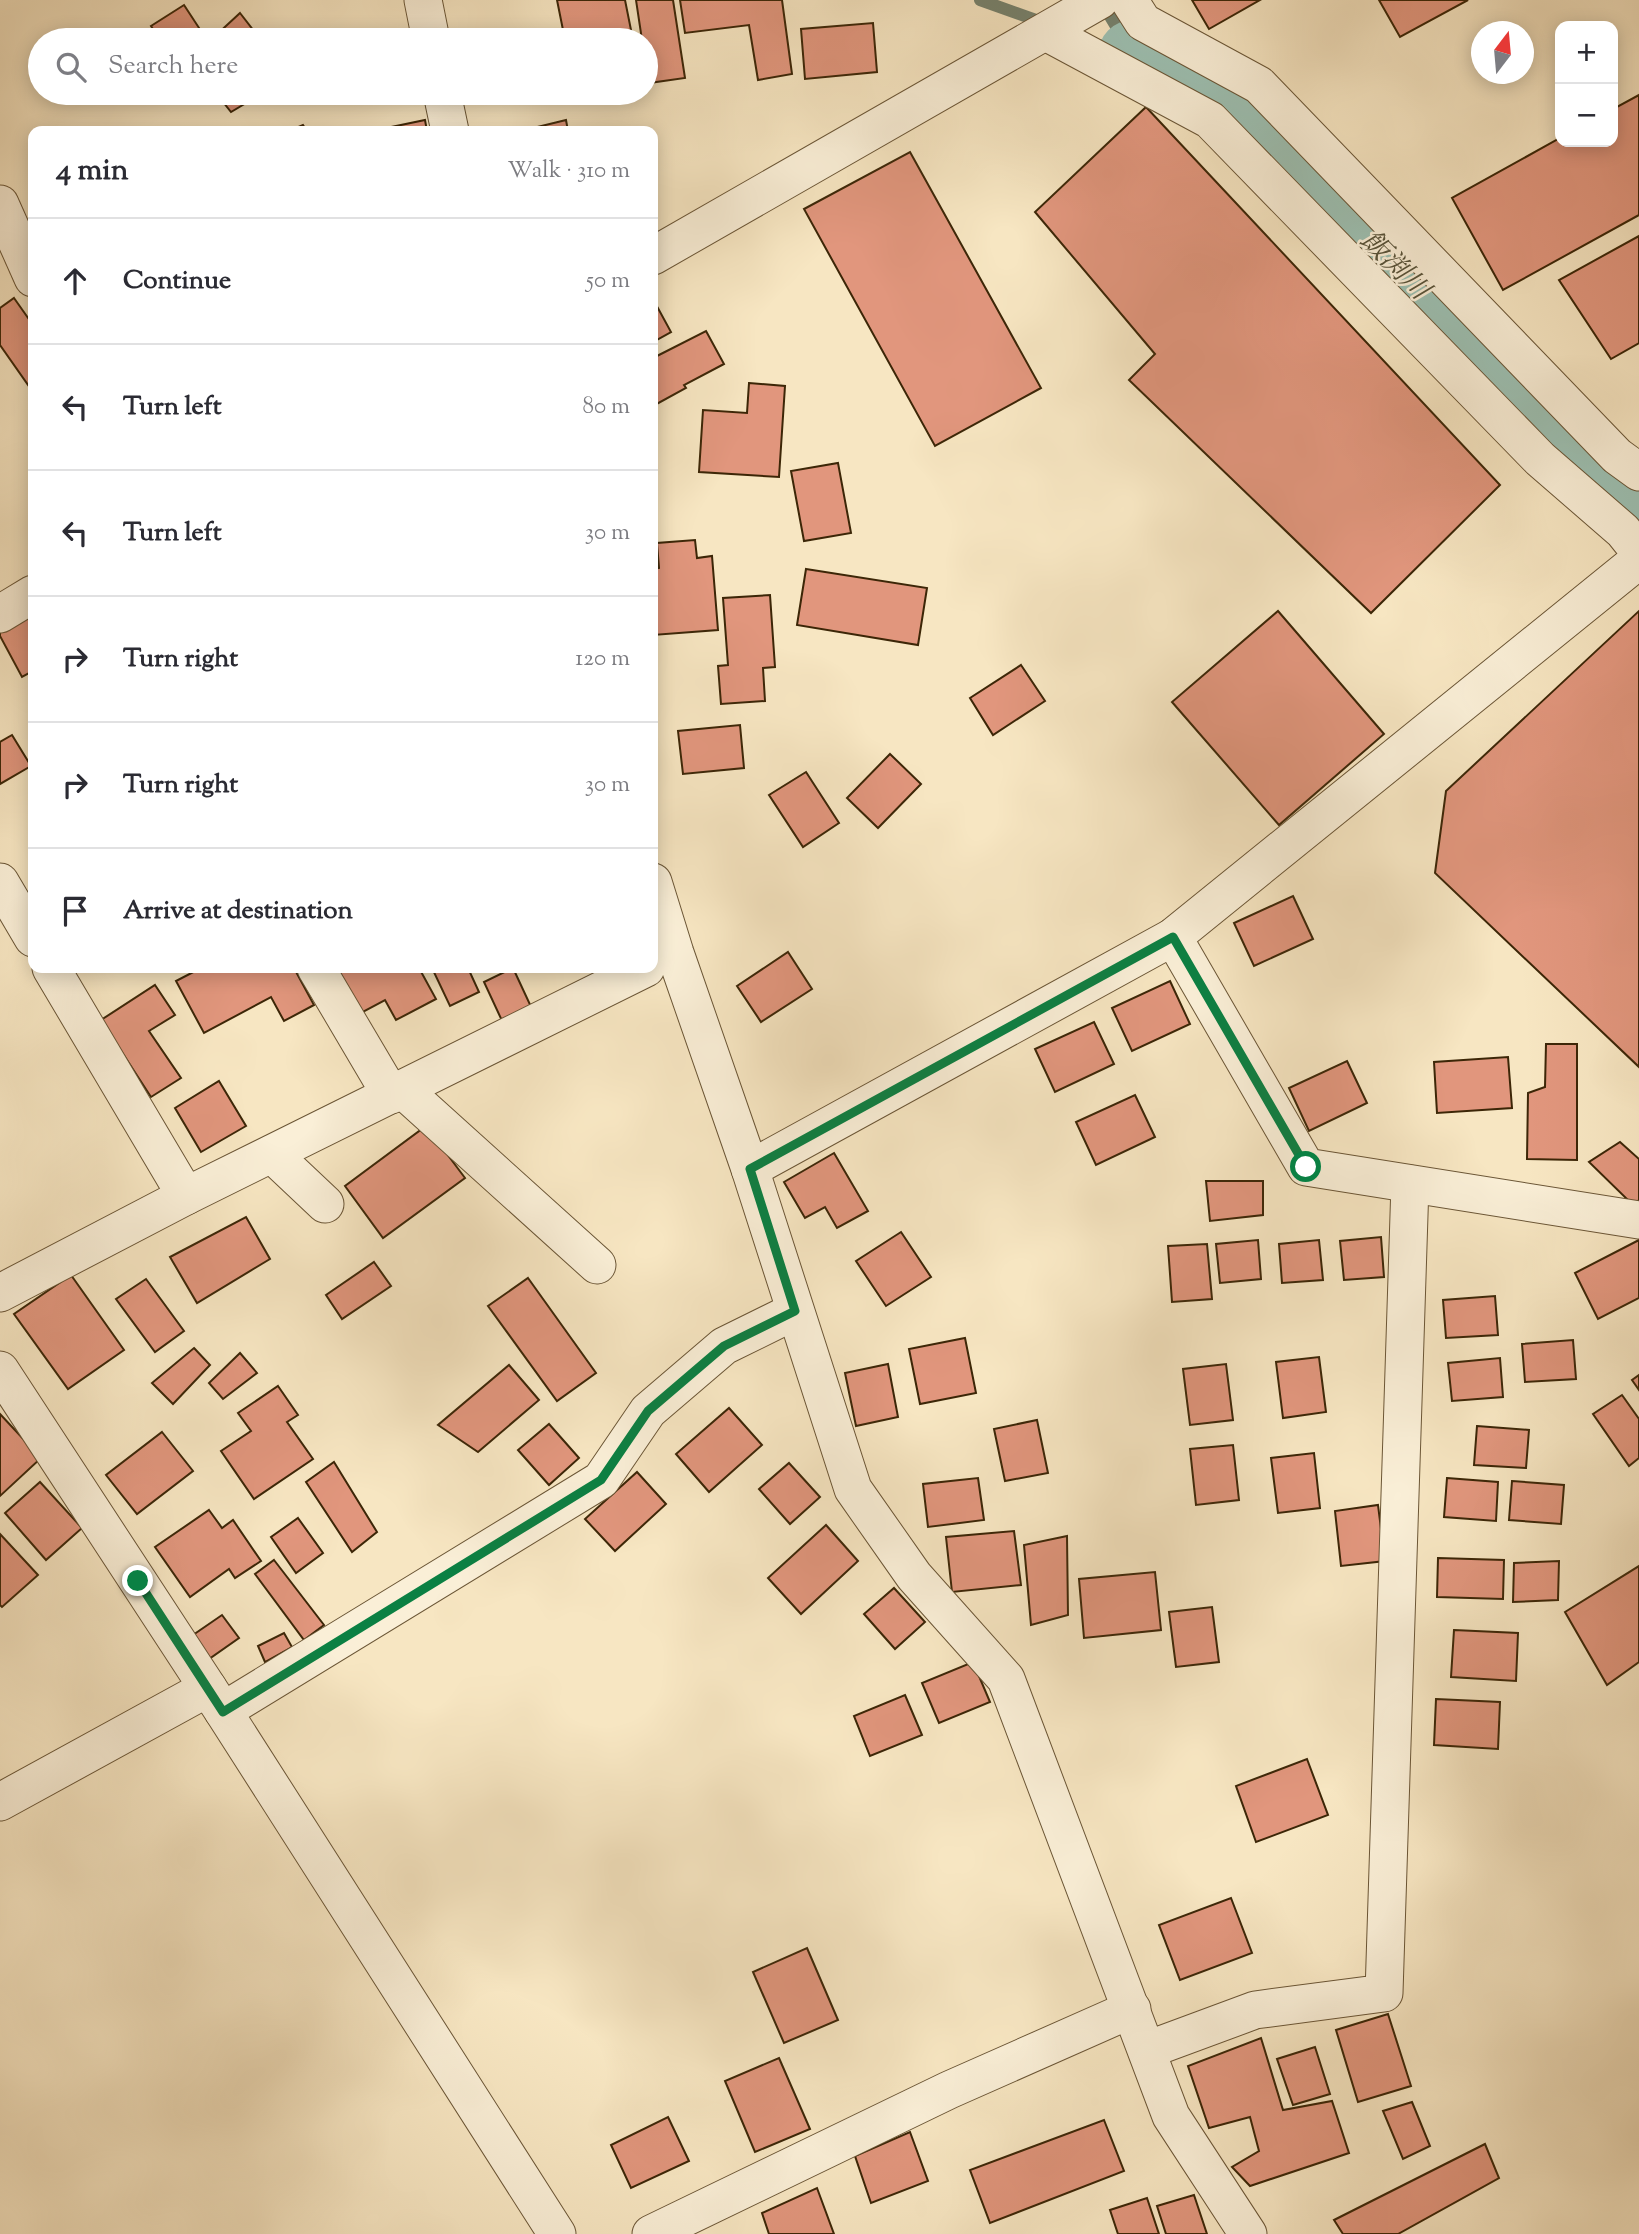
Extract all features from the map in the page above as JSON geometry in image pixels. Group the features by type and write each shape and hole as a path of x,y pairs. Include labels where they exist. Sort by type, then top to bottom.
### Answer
{"street":[{"path":"423,0 429,28"},
{"path":"1129,0 1143,22 1259,85 1617,456 1639,472"},
{"path":"658,253 1073,14 1210,120 1540,459 1623,531 1639,551"},
{"path":"445,105 449,126"},
{"path":"0,204 28,267"},
{"path":"750,1169 1173,937 1639,560"},
{"path":"0,614 28,597"},
{"path":"0,882 28,922"},
{"path":"1173,937 1306,1167 1639,1220"},
{"path":"658,962 750,1169 853,1489 914,1576 1006,1679 1171,2116 1248,2234"},
{"path":"54,973 187,1196"},
{"path":"319,973 396,1092 597,1265"},
{"path":"0,1293 187,1196 636,973"},
{"path":"272,1154 325,1204"},
{"path":"1147,2050 1255,2010 1384,1993 1410,1184"},
{"path":"0,1802 216,1700 601,1480 648,1411 724,1346 795,1311"},
{"path":"0,1370 216,1700 557,2234"},
{"path":"651,2234 949,2090 1132,2009"}],"building":[{"path":"557,0 625,0 631,28 563,28"},
{"path":"636,0 673,0 685,78 658,82 658,28 640,28"},
{"path":"680,0 782,0 792,74 758,80 749,25 685,33"},
{"path":"1192,0 1260,0 1209,29"},
{"path":"1379,0 1468,0 1400,37"},
{"path":"184,5 199,28 152,28 151,26"},
{"path":"240,13 252,28 224,28"},
{"path":"873,23 877,72 805,79 801,29"},
{"path":"1639,95 1639,215 1503,290 1452,198 1555,141 1555,147 1618,147 1618,106"},
{"path":"225,105 243,105 231,112"},
{"path":"1146,107 1500,485 1371,613 1129,380 1155,354 1035,212"},
{"path":"425,120 426,126 396,126"},
{"path":"566,120 567,126 541,126"},
{"path":"910,152 1041,388 935,446 804,209"},
{"path":"1639,236 1639,343 1611,359 1559,280"},
{"path":"14,298 28,318 28,385 0,345 0,308"},
{"path":"658,308 671,332 658,339"},
{"path":"706,331 724,364 684,385 686,388 658,403 658,355"},
{"path":"749,383 785,386 779,477 699,472 703,410 747,413"},
{"path":"838,463 851,533 804,541 791,471"},
{"path":"695,540 697,558 712,556 718,630 658,635 658,543"},
{"path":"806,569 927,588 918,645 797,625"},
{"path":"770,595 775,667 763,668 765,701 721,704 718,666 728,665 723,598"},
{"path":"1278,611 1384,734 1279,825 1172,702"},
{"path":"1639,611 1639,1067 1435,873 1446,791"},
{"path":"28,617 28,674 22,677 0,632"},
{"path":"1021,665 1045,701 993,735 970,698"},
{"path":"740,725 744,768 683,774 678,731"},
{"path":"12,735 28,761 28,768 0,784 0,742"},
{"path":"890,754 921,784 878,828 847,798"},
{"path":"806,772 839,823 803,847 769,795"},
{"path":"1293,896 1313,939 1254,966 1234,923"},
{"path":"788,952 812,989 761,1022 737,986"},
{"path":"191,973 297,973 314,1005 284,1021 271,997 204,1033 176,981"},
{"path":"340,973 422,973 436,999 396,1020 385,1000 361,1013"},
{"path":"434,973 470,973 479,992 450,1006"},
{"path":"503,973 515,973 533,1011 504,1025 484,982"},
{"path":"1170,981 1190,1024 1132,1051 1112,1008"},
{"path":"155,985 175,1015 149,1031 181,1078 151,1097 101,1020"},
{"path":"1094,1022 1114,1064 1055,1092 1035,1049"},
{"path":"1546,1044 1577,1044 1577,1160 1527,1159 1528,1093 1545,1087"},
{"path":"1508,1057 1512,1108 1437,1113 1434,1062"},
{"path":"1347,1061 1367,1103 1309,1131 1289,1088"},
{"path":"219,1081 246,1126 201,1152 175,1108"},
{"path":"1135,1095 1155,1137 1096,1165 1076,1122"},
{"path":"426,1126 465,1178 383,1238 345,1186"},
{"path":"1620,1142 1639,1159 1639,1200 1633,1205 1589,1162"},
{"path":"834,1153 868,1211 837,1228 825,1207 805,1218 784,1182"},
{"path":"1206,1181 1263,1181 1263,1215 1210,1221"},
{"path":"246,1217 270,1259 197,1303 170,1257"},
{"path":"901,1232 931,1277 886,1306 856,1261"},
{"path":"1381,1237 1384,1277 1344,1280 1340,1241"},
{"path":"1258,1240 1261,1279 1220,1283 1216,1244"},
{"path":"1319,1240 1323,1280 1282,1283 1279,1244"},
{"path":"1639,1240 1639,1298 1598,1319 1575,1273"},
{"path":"1207,1244 1212,1299 1172,1302 1168,1246"},
{"path":"374,1262 391,1286 342,1319 326,1295"},
{"path":"71,1275 124,1350 68,1389 14,1314"},
{"path":"528,1278 596,1373 557,1401 488,1306"},
{"path":"146,1279 184,1331 155,1352 116,1299"},
{"path":"1495,1296 1498,1335 1446,1338 1443,1300"},
{"path":"965,1338 976,1393 920,1404 909,1349"},
{"path":"1573,1340 1576,1379 1525,1382 1522,1344"},
{"path":"194,1348 210,1365 173,1404 152,1383"},
{"path":"240,1353 257,1373 223,1399 209,1383"},
{"path":"1319,1357 1326,1412 1283,1418 1276,1362"},
{"path":"1500,1358 1503,1397 1452,1401 1448,1363"},
{"path":"888,1364 898,1417 856,1426 845,1373"},
{"path":"1226,1364 1233,1420 1190,1425 1183,1369"},
{"path":"509,1365 539,1400 478,1452 438,1425"},
{"path":"1639,1375 1639,1390 1632,1380"},
{"path":"278,1386 298,1415 287,1422 313,1459 254,1499 221,1451 251,1431 238,1413"},
{"path":"1622,1395 1639,1419 1639,1458 1629,1466 1593,1414"},
{"path":"729,1408 762,1445 709,1492 676,1454"},
{"path":"0,1414 41,1458 0,1496"},
{"path":"1037,1420 1048,1473 1005,1481 994,1429"},
{"path":"549,1424 579,1458 549,1485 518,1450"},
{"path":"1477,1426 1529,1430 1526,1468 1474,1465"},
{"path":"162,1432 193,1471 137,1514 106,1475"},
{"path":"1233,1445 1239,1500 1196,1505 1190,1449"},
{"path":"1314,1453 1320,1508 1278,1513 1271,1458"},
{"path":"334,1462 377,1532 352,1552 306,1482"},
{"path":"789,1463 820,1497 790,1524 759,1489"},
{"path":"637,1472 666,1504 615,1551 585,1519"},
{"path":"978,1478 984,1520 928,1527 923,1484"},
{"path":"1447,1478 1498,1482 1496,1521 1444,1517"},
{"path":"1512,1481 1564,1485 1561,1524 1509,1520"},
{"path":"40,1482 82,1528 46,1560 5,1513"},
{"path":"1378,1505 1385,1561 1341,1566 1335,1511"},
{"path":"209,1510 222,1528 233,1520 261,1561 235,1578 229,1569 190,1597 155,1547"},
{"path":"298,1518 323,1553 296,1573 271,1537"},
{"path":"826,1525 858,1561 801,1614 768,1578"},
{"path":"1014,1531 1021,1585 952,1592 946,1537"},
{"path":"0,1534 38,1575 2,1607 0,1605"},
{"path":"1067,1536 1068,1615 1031,1625 1024,1545"},
{"path":"1438,1558 1504,1560 1503,1599 1437,1597"},
{"path":"274,1560 324,1625 304,1640 255,1574"},
{"path":"1559,1561 1558,1600 1513,1602 1514,1563"},
{"path":"1639,1566 1639,1662 1607,1685 1565,1612"},
{"path":"1155,1572 1161,1630 1084,1638 1079,1579"},
{"path":"894,1588 925,1622 895,1649 864,1614"},
{"path":"1212,1607 1219,1662 1176,1667 1169,1612"},
{"path":"222,1615 239,1638 209,1659 193,1635"},
{"path":"1454,1630 1518,1633 1516,1681 1451,1677"},
{"path":"284,1633 292,1647 265,1662 258,1646"},
{"path":"973,1662 990,1702 939,1723 922,1683"},
{"path":"905,1695 922,1735 870,1756 854,1716"},
{"path":"1436,1699 1500,1702 1498,1749 1434,1745"},
{"path":"1307,1759 1328,1815 1256,1842 1236,1786"},
{"path":"1231,1898 1252,1953 1180,1980 1159,1925"},
{"path":"807,1948 838,2020 784,2043 753,1972"},
{"path":"1388,2014 1411,2086 1358,2102 1336,2030"},
{"path":"1261,2038 1283,2110 1332,2101 1349,2153 1250,2186 1232,2167 1259,2151 1250,2117 1209,2128 1188,2066"},
{"path":"1315,2047 1330,2094 1293,2105 1277,2059"},
{"path":"779,2058 810,2129 755,2152 725,2081"},
{"path":"1412,2102 1430,2146 1403,2159 1383,2111"},
{"path":"668,2117 689,2161 631,2188 611,2145"},
{"path":"1104,2120 1124,2171 990,2223 970,2170"},
{"path":"910,2132 928,2181 871,2203 855,2156"},
{"path":"1485,2144 1499,2178 1398,2234 1343,2234 1334,2220"},
{"path":"817,2188 834,2234 769,2234 762,2213"},
{"path":"1194,2195 1207,2234 1166,2234 1157,2206"},
{"path":"1147,2198 1159,2234 1118,2234 1110,2210"}],"waterway":[{"path":"980,0 1047,24"},
{"path":"1102,3 1133,55"},
{"path":"1104,45 1133,55"},
{"name":"飯渕川","path":"1133,55 1222,91 1639,505"}],"route":[{"path":"138,1581 223,1712 601,1480 648,1411 724,1346 795,1311 750,1169 1173,937 1306,1167"}]}
